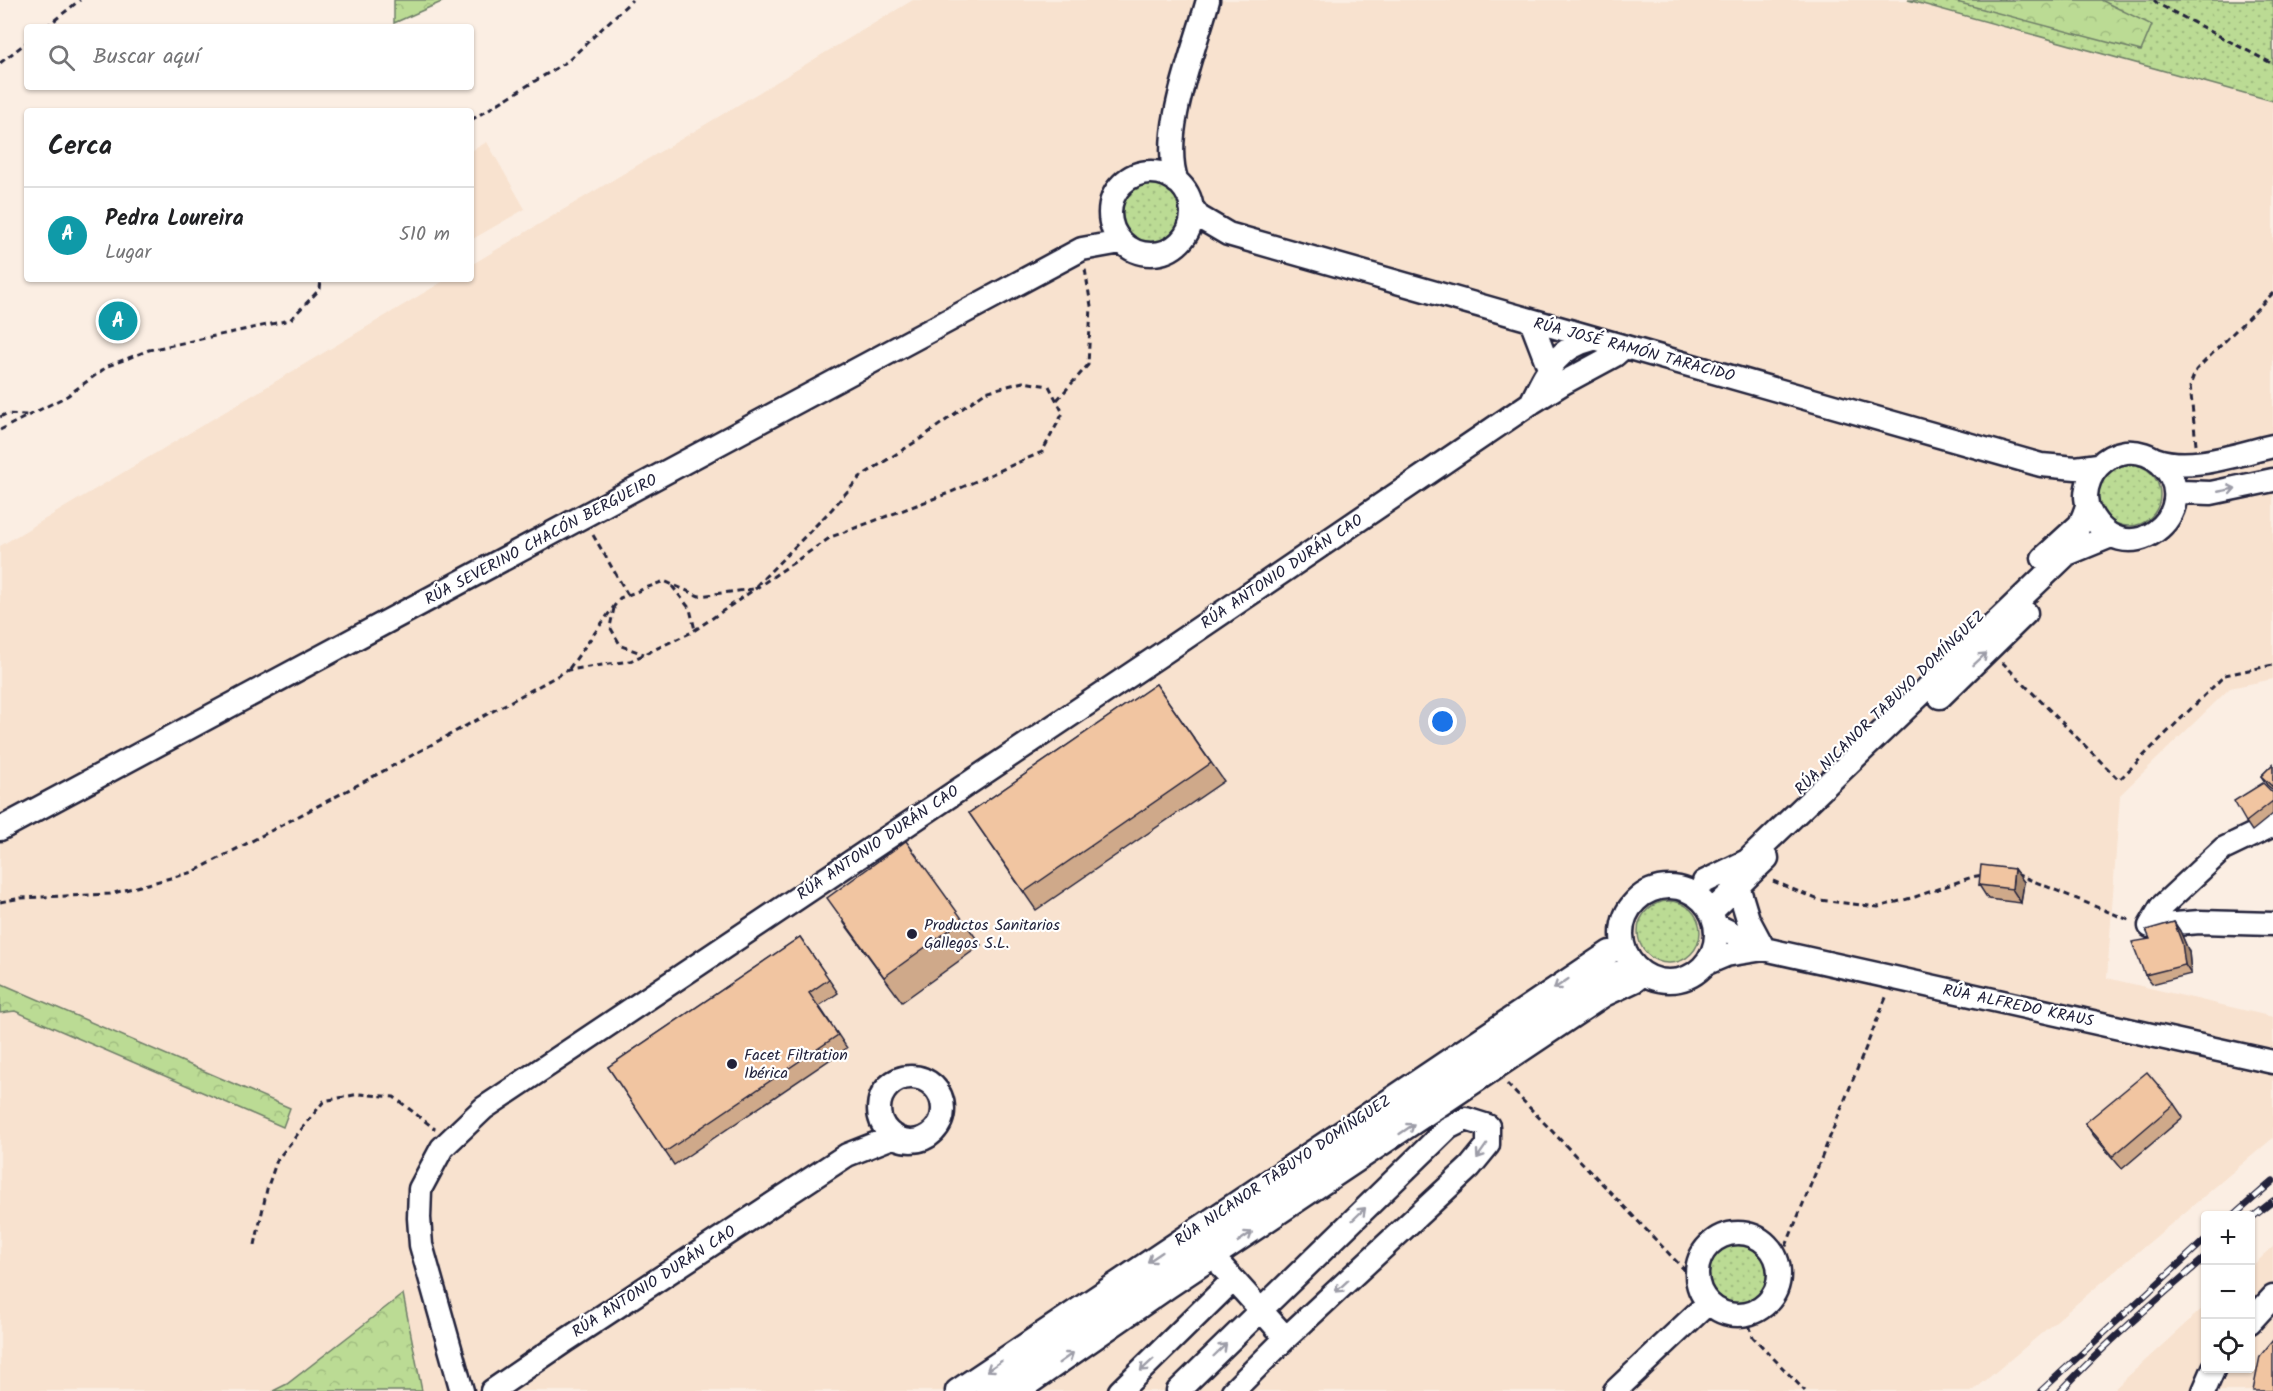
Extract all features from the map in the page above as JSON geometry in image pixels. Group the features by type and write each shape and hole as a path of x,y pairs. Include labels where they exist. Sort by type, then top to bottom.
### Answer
{"street":[{"path":"1148,172 1155,166 1172,136 1208,0"},
{"path":"1172,136 1173,171 1191,206 1188,230 1171,248 1159,253 1139,251 1121,242 1111,224 1110,214 1112,201 1117,190 1125,181 1148,172 1158,173 1177,182"},
{"name":"RÚA JOSÉ RAMÓN TARACIDO","path":"1191,206 1199,217 1228,234 1593,339 2041,465 2076,468 2098,465"},
{"name":"RÚA SEVERINO CHACÓN BERGUEIRO","path":"1082,249 1110,214"},
{"name":"RÚA JOSÉ RAMÓN TARACIDO","path":"1181,240 1202,235 1228,234"},
{"name":"RÚA SEVERINO CHACÓN BERGUEIRO","path":"0,829 1082,249 1121,242"},
{"path":"1531,321 1557,375"},
{"name":"RÚA ANTONIO DURÁN CAO","path":"462,1391 421,1245 420,1189 442,1148 484,1108 1160,655 1531,403 1557,375 1579,364 1593,339"},
{"name":"RÚA ANTONIO DURÁN CAO","path":"1557,375 1615,356 1624,347"},
{"path":"2170,480 2273,446"},
{"path":"2170,480 2170,516 2160,529 2138,540 2103,538 2096,524 2084,509 2089,479 2098,465 2110,457 2127,452 2143,453 2170,480 2211,493 2273,480"},
{"path":"2203,469 2273,462"},
{"name":"RÚA JOSÉ RAMÓN TARACIDO","path":"2041,465 2084,509"},
{"name":"RÚA NICANOR TABUYO DOMÍNGUEZ","path":"2067,554 2084,509"},
{"name":"RÚA NICANOR TABUYO DOMÍNGUEZ","path":"1698,887 2084,509"},
{"name":"RÚA NICANOR TABUYO DOMÍNGUEZ","path":"1698,887 1751,865 1990,650 2103,538"},
{"name":"RÚA NICANOR TABUYO DOMÍNGUEZ","path":"1714,918 1751,865 2067,554 2103,538"},
{"path":"2151,926 2161,907 2223,849 2273,825"},
{"path":"1666,886 1698,887 1703,901 1714,918 1715,945 1707,963 1697,973 1685,979 1658,980 1640,971 1624,950 1621,930 1624,916 1641,895 1653,889 1666,886"},
{"path":"1738,886 1748,919 1764,950"},
{"name":"RÚA ALFREDO KRAUS","path":"1714,918 1764,950"},
{"path":"2151,926 2200,922 2268,922 2273,924"},
{"name":"RÚA NICANOR TABUYO DOMÍNGUEZ","path":"1595,981 1621,930"},
{"name":"RÚA ALFREDO KRAUS","path":"1707,963 1726,955 1764,950 2273,1062"},
{"name":"RÚA NICANOR TABUYO DOMÍNGUEZ","path":"957,1391 1610,952"},
{"name":"RÚA NICANOR TABUYO DOMÍNGUEZ","path":"987,1391 1595,981 1640,971"},
{"name":"RÚA NICANOR TABUYO DOMÍNGUEZ","path":"1022,1390 1640,971"},
{"path":"903,1077 922,1078 932,1084 941,1095 944,1110 940,1124 932,1133 922,1139 912,1141 895,1136 881,1123 879,1109 881,1097 886,1089 903,1077"},
{"path":"847,1155 879,1109"},
{"path":"1178,1391 1448,1128 1466,1119 1488,1126 1488,1145 1470,1167 1286,1338 1233,1391"},
{"path":"847,1155 895,1136"},
{"name":"RÚA ANTONIO DURÁN CAO","path":"492,1391 847,1155"},
{"path":"1732,1233 1753,1235 1765,1242 1774,1253 1778,1266 1779,1282 1774,1296 1768,1303 1746,1315 1731,1315 1719,1311 1702,1293 1696,1272 1706,1248 1717,1238 1732,1233"},
{"path":"1214,1258 1286,1338"},
{"path":"1120,1391 1233,1280"},
{"path":"1615,1391 1702,1293"},
{"path":"2253,1319 2273,1297"},
{"path":"2204,1391 2212,1373"}],"path":[{"path":"50,24 80,0"},
{"path":"474,118 568,61 632,0"},
{"path":"2154,0 2273,64"},
{"path":"0,63 24,44"},
{"path":"1057,401 1088,365 1091,306 1082,249"},
{"path":"0,430 67,396 108,366 149,350 290,320 320,289 321,282"},
{"path":"2203,469 2190,385 2196,370 2273,293"},
{"path":"0,902 21,898 110,894 193,872 568,670 630,661 695,630 831,537 949,493 1042,452 1063,414 1049,386 1023,382 985,392 920,439 860,477 753,589 699,596 664,581 620,598 568,670"},
{"path":"0,417 6,414 28,415"},
{"path":"584,517 628,595"},
{"path":"671,585 690,609 695,630"},
{"path":"614,606 610,627 621,645 645,654"},
{"path":"1990,650 2119,780 2225,675 2273,665"},
{"path":"1751,865 1786,888 1820,900 1878,907 1982,875"},
{"path":"2012,873 2020,874 2101,909 2151,926"},
{"path":"1778,1266 1894,978"},
{"path":"1494,1070 1702,1293"},
{"path":"255,1245 267,1189 277,1160 324,1101 359,1094 394,1097 450,1141"},
{"path":"1746,1315 1753,1337 1804,1391"}],"shaded area":[{"path":"913,0 1908,0 2273,101 2273,679 2230,688 2120,795 2107,978 2273,1017 2273,1138 1973,1391 0,1391 0,546 442,282 474,282 474,263"},
{"path":"487,142 525,209 474,238 474,149"},
{"path":"2273,1247 2273,1391 2112,1391 2201,1310 2201,1373 2255,1373 2255,1263"}],"green space":[{"path":"394,0 446,0 394,23"},
{"path":"1908,0 2273,0 2273,101"},
{"path":"1949,0 2101,0 2152,25 2141,51"},
{"path":"1151,183 1163,185 1173,192 1180,202 1182,214 1180,226 1173,236 1163,243 1151,245 1139,243 1129,236 1122,226 1120,214 1122,202 1129,192 1139,185"},
{"path":"2123,464 2135,464 2151,473 2158,483 2160,495 2158,507 2151,517 2135,526 2123,526 2112,521 2103,512 2098,501 2098,489 2103,478 2112,469"},
{"path":"1663,901 1675,901 1691,910 1698,920 1700,932 1698,944 1691,954 1675,963 1663,963 1652,958 1643,949 1638,938 1638,926 1643,915 1652,906"},
{"path":"0,983 290,1108 283,1127 15,1011 0,1013"},
{"path":"1732,1244 1744,1244 1760,1253 1767,1263 1769,1275 1767,1287 1760,1297 1744,1306 1732,1306 1721,1301 1712,1292 1707,1281 1707,1269 1712,1258 1721,1249"},
{"path":"403,1294 422,1391 273,1391 287,1384"}],"building":[{"path":"1156,684 1211,763 1024,892 969,813"},
{"path":"2273,764 2273,787 2261,776"},
{"path":"2263,783 2273,793 2273,801 2246,822 2234,801"},
{"name":"Productos Sanitarios Gallegos S.L.","path":"906,841 963,920 884,977 827,898"},
{"path":"1981,865 2014,869 2012,889 1979,885"},
{"path":"2174,922 2182,943 2185,965 2145,975 2132,942 2150,939 2146,930"},
{"name":"Facet Filtration Ibérica","path":"800,937 829,979 809,993 838,1035 665,1152 608,1067"},
{"path":"2147,1072 2174,1104 2113,1156 2085,1123"},
{"path":"2273,1340 2273,1391 2253,1391 2260,1356"}],"railway":[{"path":"2239,1211 2273,1181"},
{"path":"2255,1215 2273,1201"},
{"path":"2041,1391 2201,1244"},
{"path":"2061,1391 2113,1339 2201,1261"}],"place":[{"name":"Pedra Loureira","path":"118,321"},
{"name":"Productos Sanitarios Gallegos S.L.","path":"912,934"},
{"name":"Facet Filtration Ibérica","path":"732,1064"}]}
